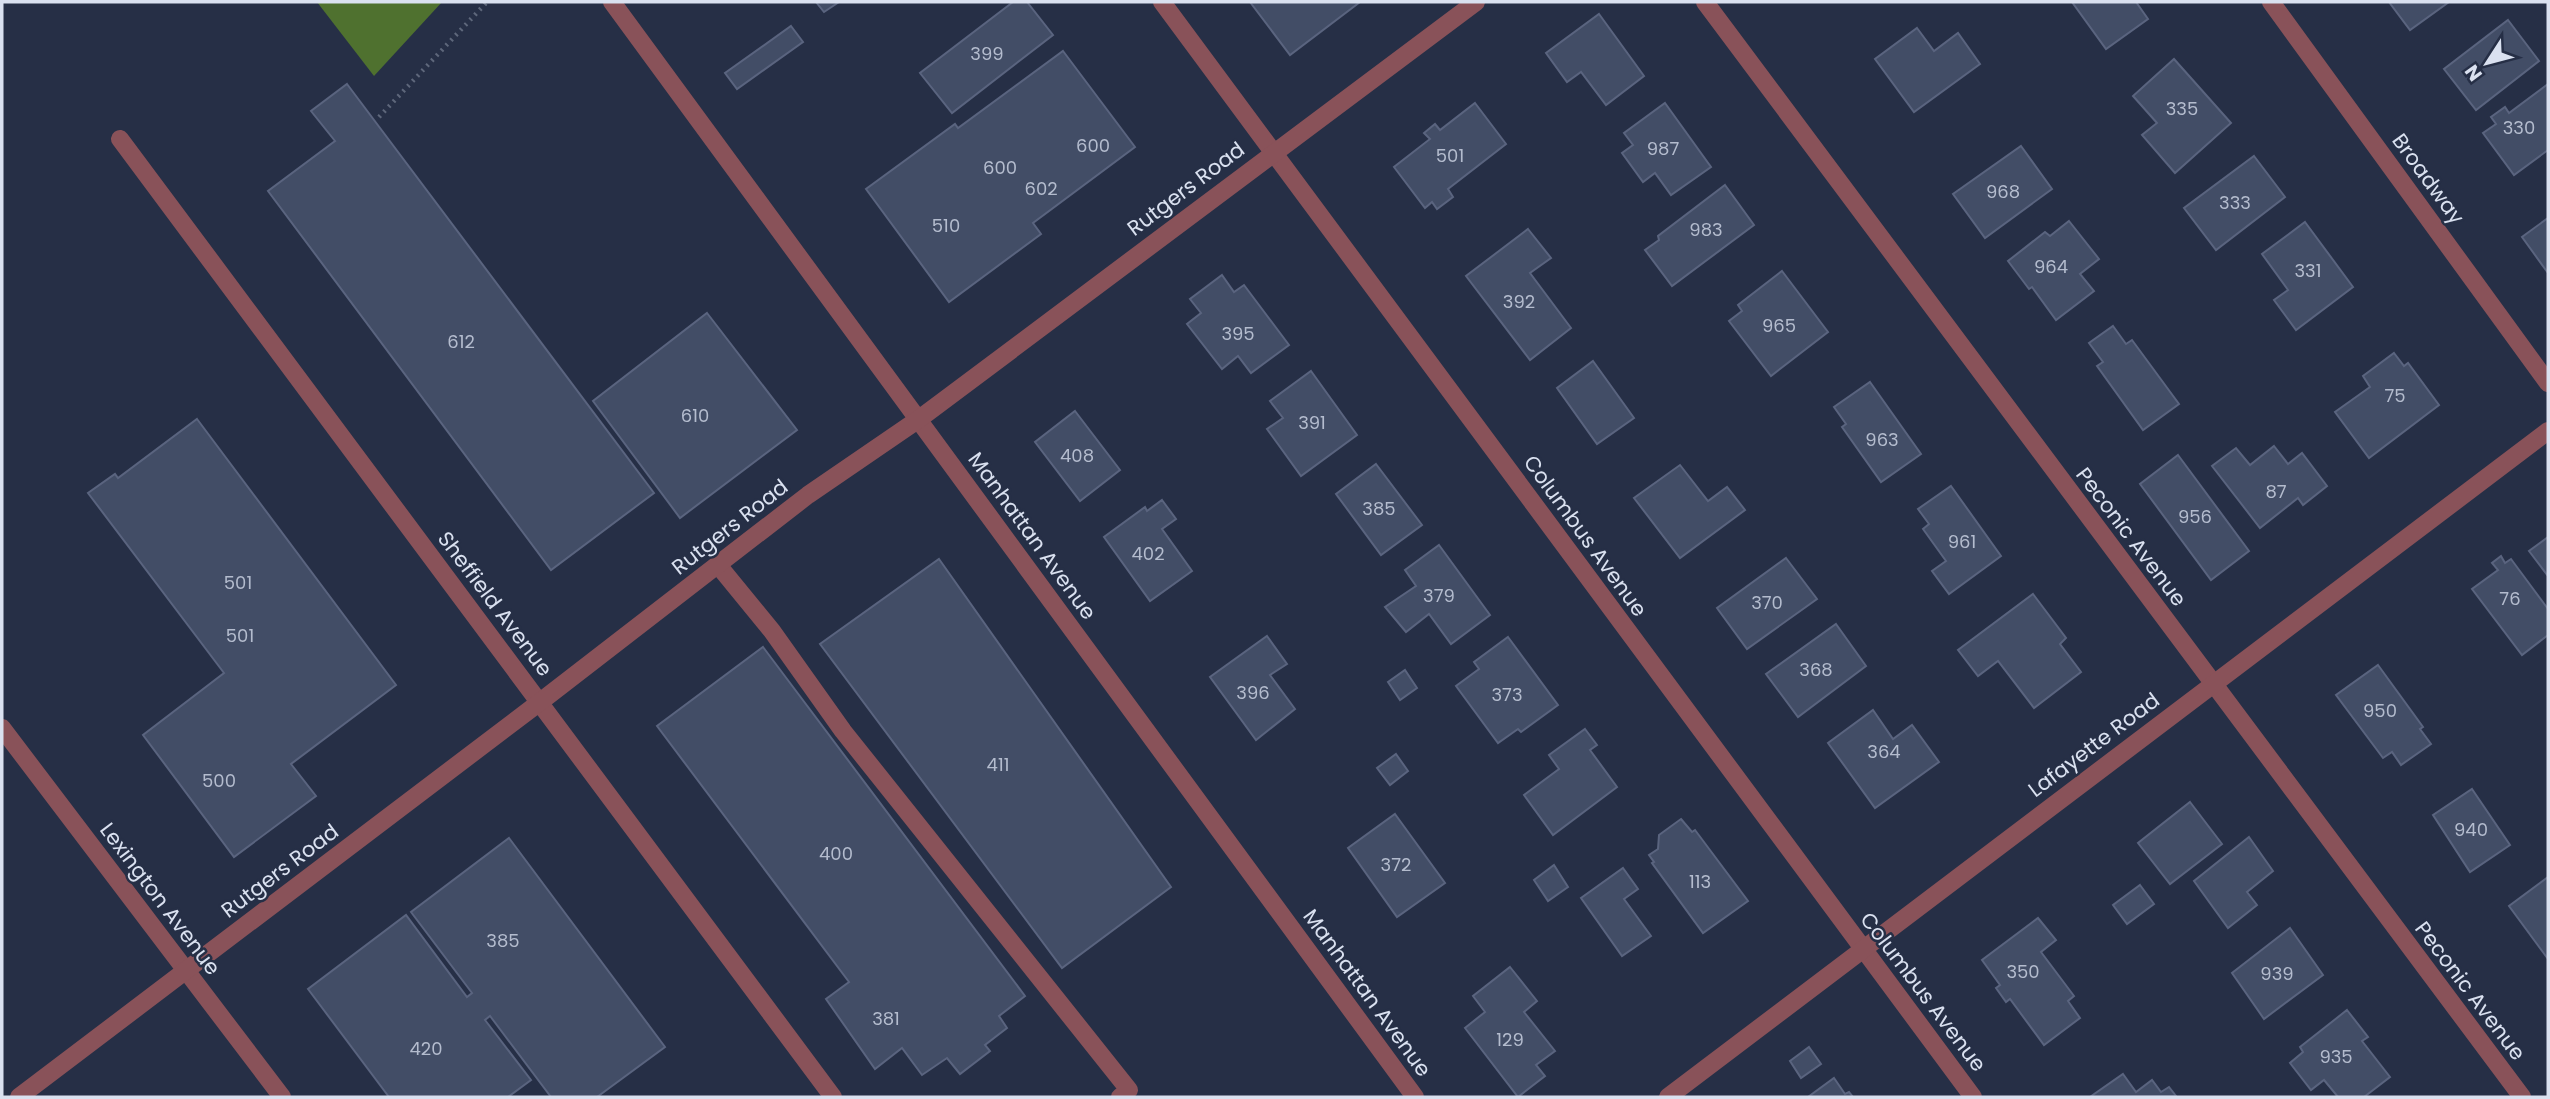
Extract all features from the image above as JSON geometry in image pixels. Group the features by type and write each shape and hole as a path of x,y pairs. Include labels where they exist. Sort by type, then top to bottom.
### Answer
{"street":[{"name":"Manhattan Avenue","path":"612,2 1415,1097"},
{"name":"Columbus Avenue","path":"1162,2 1973,1097"},
{"name":"Rutgers Road","path":"19,1097 808,495 919,419 1476,2"},
{"name":"Peconic Avenue","path":"1705,2 2522,1097"},
{"name":"Broadway","path":"2270,2 2548,383"},
{"name":"Sheffield Avenue","path":"120,138 833,1097"},
{"name":"Lafayette Road","path":"1668,1097 2548,430"},
{"path":"718,565 772,631 843,731 1129,1090 1120,1097"},
{"name":"Lexington Avenue","path":"2,728 282,1097"}],"path":[{"path":"379,117 487,2"}],"green space":[{"path":"317,2 442,2 374,76"}],"building":[{"path":"816,2 839,2 824,12"},
{"path":"1013,2 1027,2 1053,35 952,113 920,73"},
{"path":"1250,2 1360,2 1290,55"},
{"path":"2072,2 2136,2 2148,19 2106,49"},
{"path":"2389,2 2449,2 2410,30"},
{"path":"1599,14 1644,76 1606,105 1581,72 1567,82 1546,53"},
{"path":"2508,20 2539,61 2476,110 2444,69"},
{"path":"791,26 803,42 737,89 725,73"},
{"path":"1917,28 1934,51 1958,33 1980,64 1914,112 1875,59"},
{"path":"1063,51 1135,147 1033,223 1041,234 949,302 866,189 955,124 958,128"},
{"path":"2174,59 2231,123 2175,173 2142,135 2157,123 2133,96"},
{"path":"347,84 654,493 551,570 268,191 335,141 311,111"},
{"path":"2548,84 2548,150 2514,175 2483,133 2496,124 2491,117 2505,107 2509,113"},
{"path":"1475,103 1506,144 1448,189 1453,197 1437,209 1432,202 1425,208 1394,167 1430,139 1424,133 1435,124 1440,130"},
{"path":"1665,103 1711,167 1671,195 1655,173 1643,182 1622,153 1633,145 1624,133"},
{"path":"2021,146 2052,189 1985,238 1953,194"},
{"path":"2254,156 2285,197 2216,250 2184,208"},
{"path":"1725,185 1754,225 1672,286 1645,250 1659,240 1658,236"},
{"path":"2548,218 2548,273 2522,237"},
{"path":"2069,221 2099,259 2080,274 2094,291 2056,320 2032,287 2029,289 2008,261 2045,232 2050,236"},
{"path":"2305,222 2353,287 2296,330 2274,300 2288,290 2262,254"},
{"path":"1528,229 1551,258 1530,273 1571,328 1530,360 1466,276"},
{"path":"1782,271 1828,332 1771,376 1729,321 1742,311 1738,305"},
{"path":"1222,275 1234,292 1244,285 1289,345 1251,373 1238,356 1222,369 1187,324 1201,313 1190,299"},
{"path":"707,313 797,430 680,518 593,401"},
{"path":"2113,326 2126,344 2132,340 2179,404 2143,430 2097,366 2103,362 2089,343"},
{"path":"2394,353 2404,366 2408,363 2439,405 2369,458 2335,412 2370,387 2363,376"},
{"path":"1593,361 1634,418 1597,444 1557,388"},
{"path":"1311,371 1357,435 1301,476 1267,429 1283,418 1270,401"},
{"path":"1870,382 1921,454 1881,482 1842,427 1846,424 1834,407"},
{"path":"1075,411 1120,470 1080,501 1035,442"},
{"path":"197,419 396,685 291,764 316,796 234,857 143,735 224,673 88,493 115,474 118,478"},
{"path":"2274,446 2288,464 2302,453 2327,486 2303,505 2298,498 2260,528 2212,466 2236,448 2250,465"},
{"path":"2178,455 2249,551 2211,580 2140,484"},
{"path":"1376,464 1422,525 1381,555 1336,494"},
{"path":"1680,465 1708,501 1727,487 1745,510 1680,558 1634,498"},
{"path":"1951,486 2001,556 1949,594 1932,571 1946,561 1923,529 1929,524 1918,509"},
{"path":"1162,500 1176,519 1162,529 1192,571 1150,601 1104,537 1145,507 1147,511"},
{"path":"2548,537 2548,576 2529,551"},
{"path":"1439,545 1490,615 1451,644 1429,614 1406,632 1385,607 1416,586 1405,570"},
{"path":"2501,556 2505,563 2511,559 2548,609 2548,635 2522,655 2472,589 2498,570 2492,563"},
{"path":"1786,558 1817,599 1747,649 1717,608"},
{"path":"939,559 1171,887 1062,968 820,644"},
{"path":"2033,594 2066,638 2060,644 2081,672 2034,708 1998,661 1978,676 1958,650"},
{"path":"1836,624 1866,666 1798,717 1766,674"},
{"path":"1267,636 1287,664 1270,675 1295,709 1256,740 1210,677"},
{"path":"1508,637 1558,705 1521,732 1518,729 1498,743 1456,686 1479,669 1474,662"},
{"path":"763,647 1025,996 999,1016 1007,1028 985,1045 990,1051 960,1074 947,1058 922,1075 902,1048 875,1069 826,999 849,982 657,726"},
{"path":"2378,665 2423,727 2420,729 2431,744 2401,765 2392,752 2383,758 2336,695"},
{"path":"1405,670 1417,688 1400,700 1388,682"},
{"path":"1873,710 1893,739 1912,725 1939,762 1875,808 1828,743"},
{"path":"1585,729 1597,745 1590,750 1617,787 1553,835 1524,795 1559,769 1549,755"},
{"path":"1396,754 1408,771 1390,785 1377,768"},
{"path":"2472,789 2510,845 2470,872 2433,815"},
{"path":"2190,802 2222,844 2170,884 2138,843"},
{"path":"1395,814 1445,883 1397,917 1348,848"},
{"path":"1681,819 1692,832 1695,830 1748,901 1703,933 1649,855 1658,849 1659,835"},
{"path":"2249,837 2273,871 2247,892 2257,905 2228,928 2194,881"},
{"path":"509,838 665,1047 597,1097 551,1097 490,1016 485,1020 531,1080 508,1097 389,1097 308,989 406,915 467,997 472,993 411,912"},
{"path":"1554,865 1568,887 1548,901 1534,880"},
{"path":"1623,868 1638,889 1624,899 1651,936 1622,956 1581,898"},
{"path":"2548,877 2548,959 2509,906"},
{"path":"2140,885 2154,904 2127,924 2113,905"},
{"path":"2038,918 2056,940 2041,952 2074,996 2068,1001 2080,1018 2044,1045 2010,999 2006,1002 1996,988 2000,985 1982,960"},
{"path":"2290,928 2323,975 2264,1019 2232,973"},
{"path":"1510,967 1537,1001 1524,1012 1555,1051 1536,1065 1545,1076 1518,1097 1465,1028 1485,1012 1473,996"},
{"path":"2347,1010 2368,1037 2362,1041 2390,1077 2364,1097 2338,1097 2324,1080 2311,1090 2290,1063 2303,1052 2300,1047"},
{"path":"1809,1047 1821,1064 1801,1078 1790,1061"},
{"path":"2123,1074 2136,1092 2152,1080 2161,1092 2169,1087 2176,1096 2090,1097"},
{"path":"1834,1078 1845,1094 1849,1092 1853,1097 1808,1097"}]}
